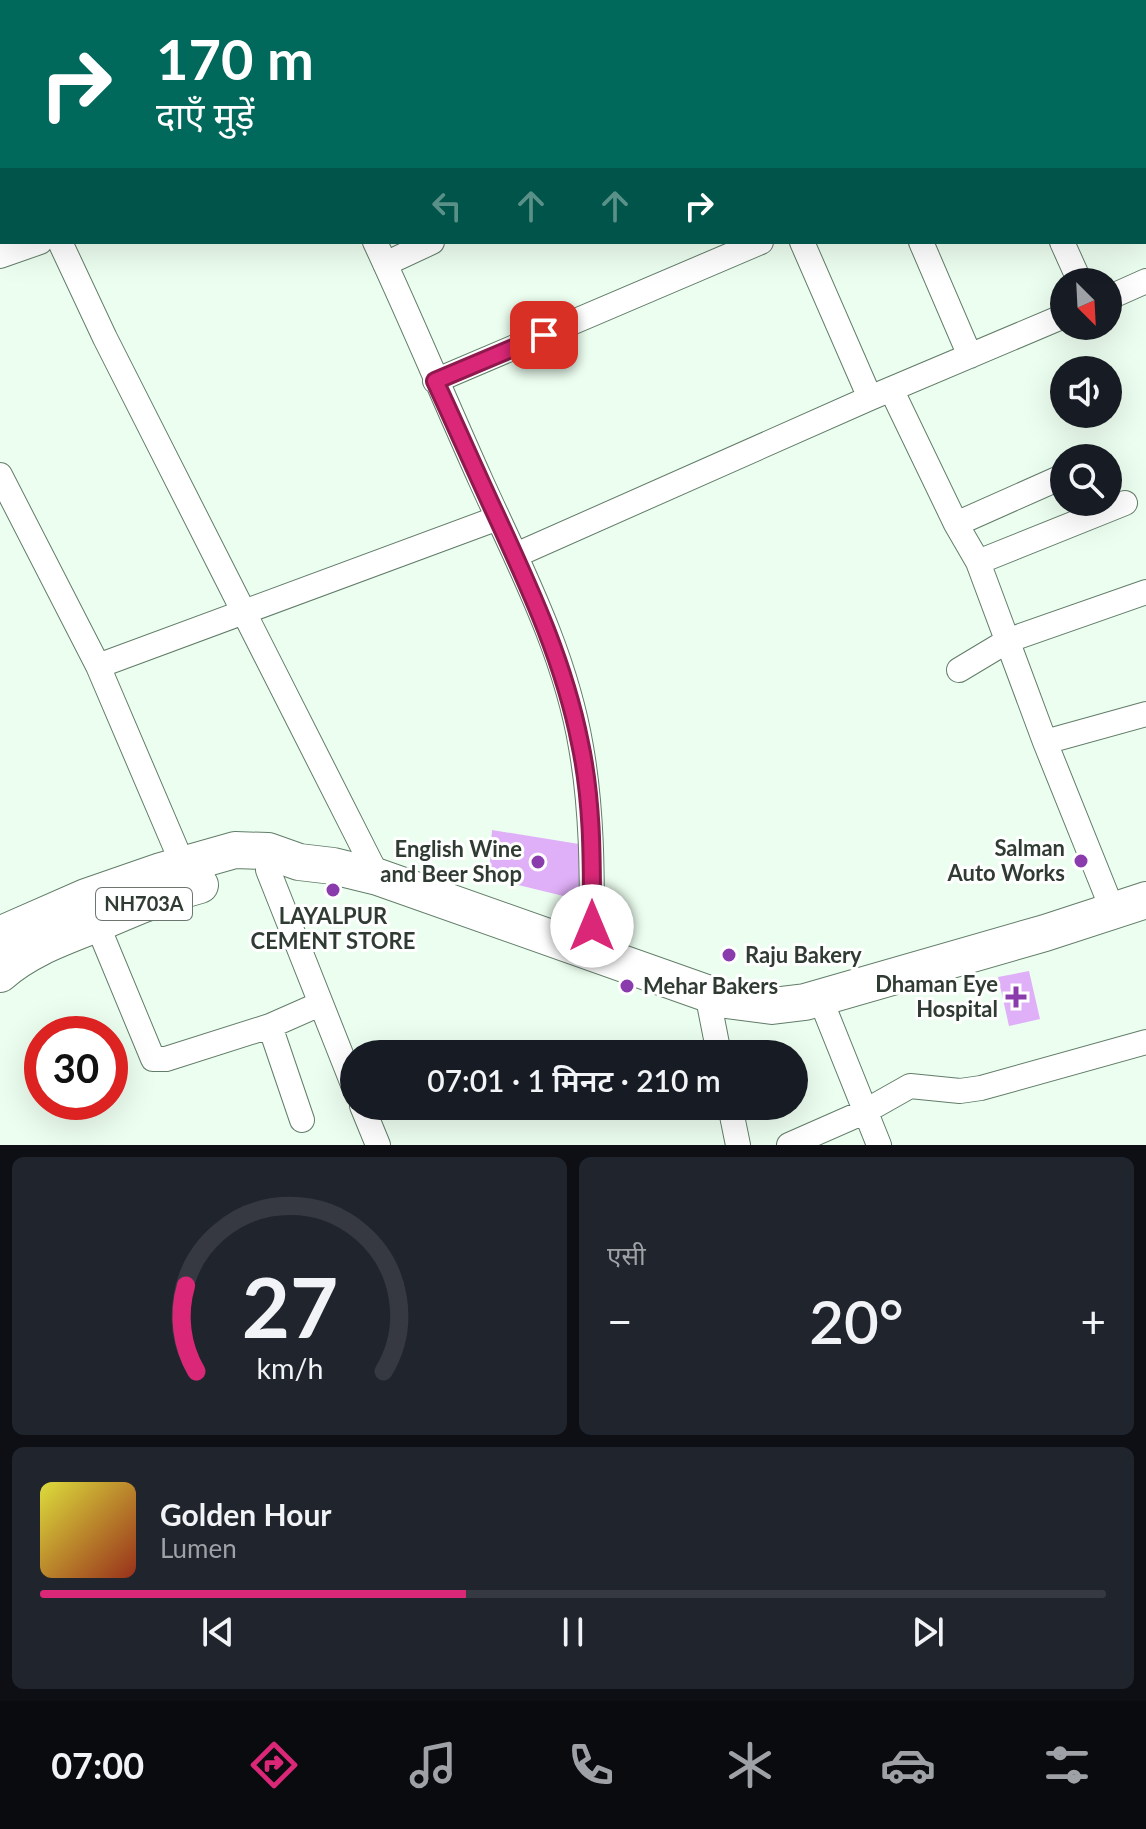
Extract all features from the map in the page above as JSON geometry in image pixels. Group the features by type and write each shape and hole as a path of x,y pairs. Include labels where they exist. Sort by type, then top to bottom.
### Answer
{"highway":[{"name":"NH703A","path":"2,929 86,897 235,850 268,851 283,866"},
{"name":"NH703A","path":"0,974 21,956 169,894 221,878 283,866 333,866 378,877 707,993 748,1004 772,1006 820,998 1129,906"}],"street":[{"path":"0,256 34,244"},
{"path":"61,244 105,338 378,877"},
{"path":"423,244 380,253 555,649 581,745 593,846 592,952"},
{"path":"435,381 756,244"},
{"path":"803,244 881,394 978,562 1045,742 1129,906"},
{"path":"922,244 970,356"},
{"path":"1063,244 1074,268"},
{"path":"1122,292 1146,281"},
{"path":"516,555 1050,322"},
{"path":"0,475 98,666 183,865"},
{"path":"956,524 1050,482"},
{"path":"978,562 1125,503"},
{"path":"98,666 498,518"},
{"path":"959,670 1009,640 1146,592"},
{"path":"1045,742 1146,714"},
{"path":"283,866 320,1004 340,1053"},
{"path":"97,924 153,1059 166,1059 270,1026 320,1004"},
{"path":"707,993 716,1040"},
{"path":"820,998 879,1145"},
{"path":"270,1026 302,1120"},
{"path":"789,1145 864,1112 910,1086 960,1091 981,1088 1146,1042"},
{"path":"368,1120 378,1145"},
{"path":"733,1120 738,1145"}],"building":[{"name":"English Wine and Beer Shop","path":"492,830 585,845 588,902 489,878"},
{"path":"1029,971 1040,1019 1009,1026 998,977"}],"place":[{"name":"Salman Auto Works","path":"1081,861"},
{"name":"English Wine and Beer Shop","path":"538,862"},
{"name":"LAYALPUR CEMENT STORE","path":"333,890"},
{"name":"Raju Bakery","path":"729,955"},
{"name":"Mehar Bakers","path":"627,986"},
{"name":"Dhaman Eye Hospital","path":"1016,997"}],"route":[{"path":"544,335 435,381 516,555 555,649 569,695 581,745 593,846 592,926"}]}
